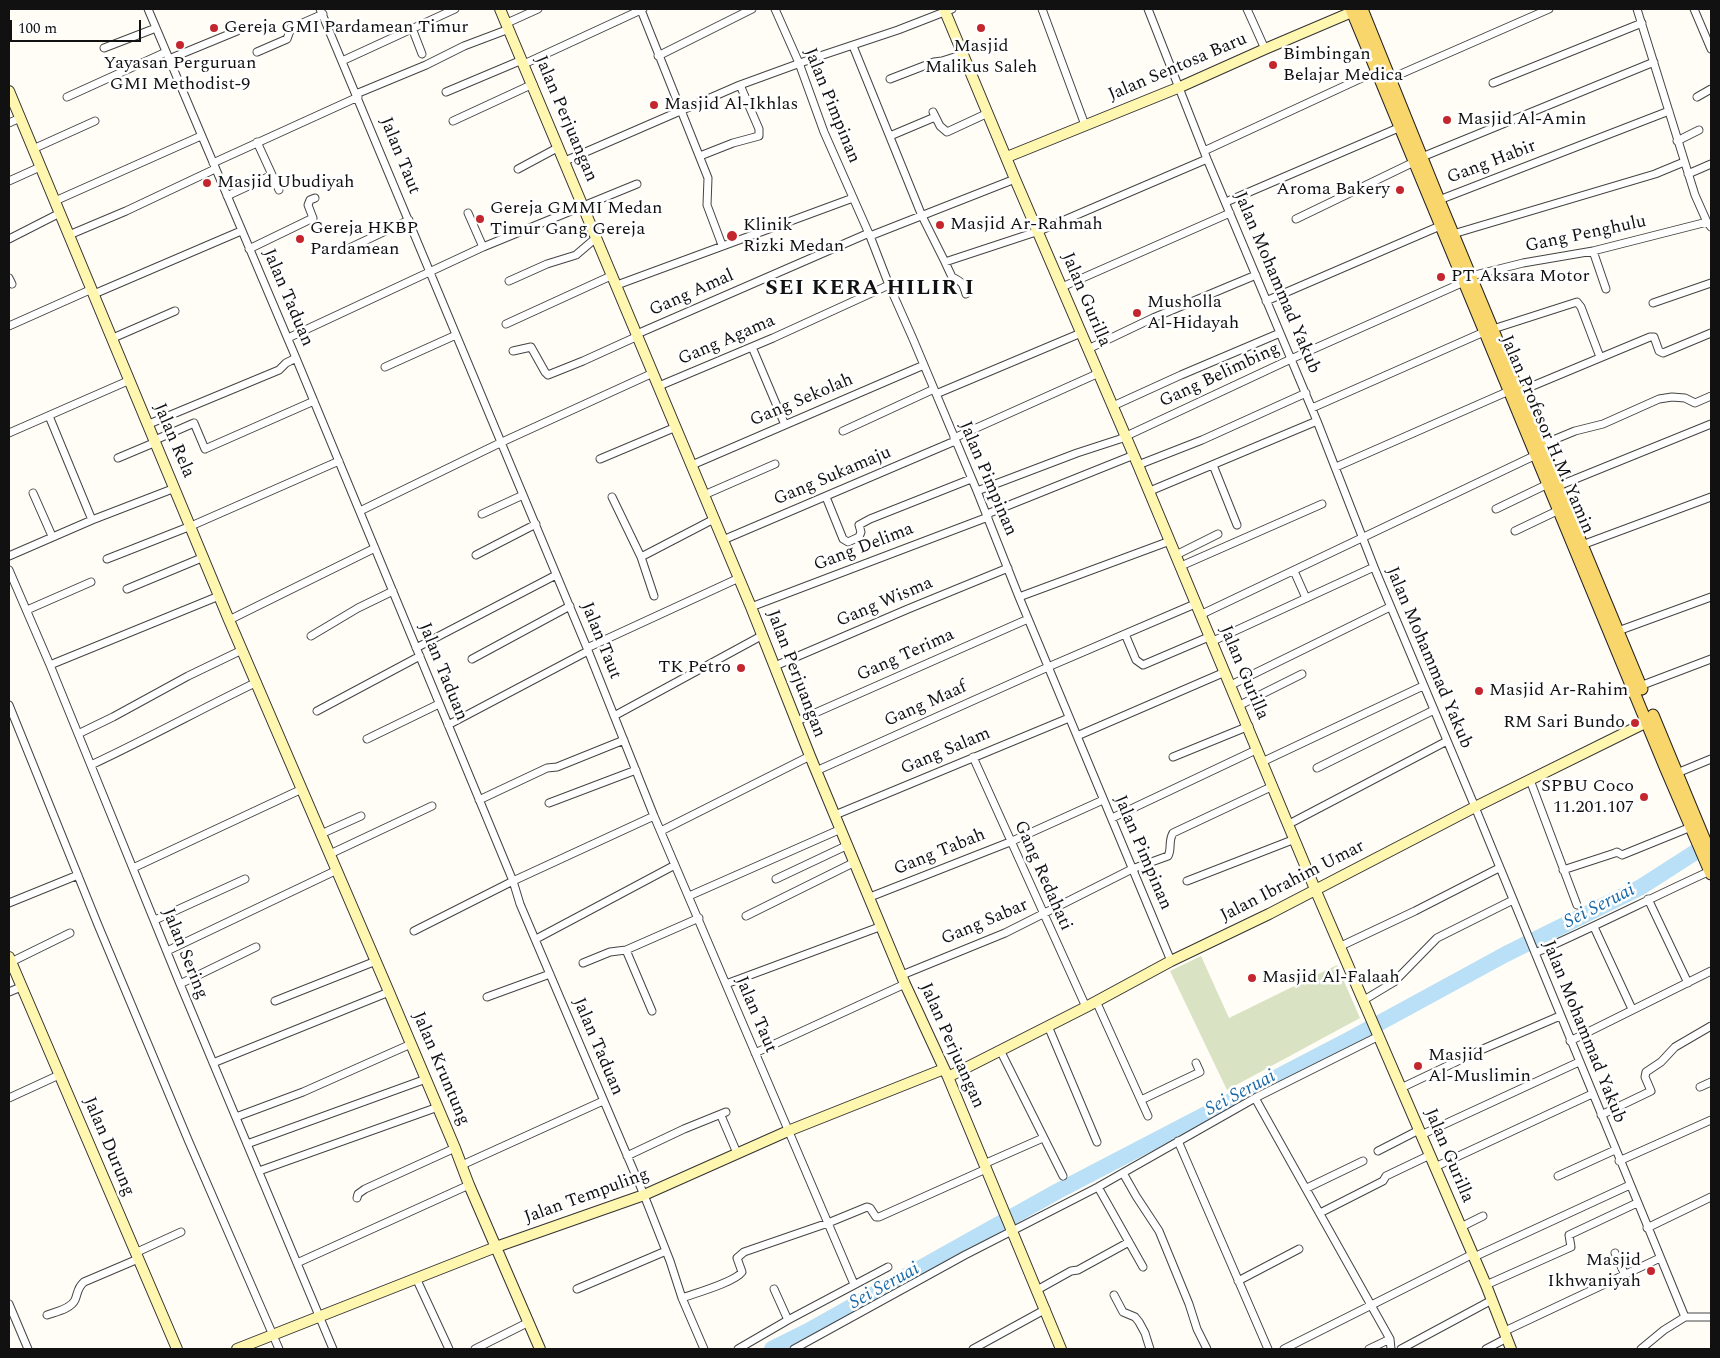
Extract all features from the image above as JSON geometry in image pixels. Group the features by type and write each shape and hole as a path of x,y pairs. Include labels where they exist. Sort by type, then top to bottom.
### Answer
{"main road":[{"name":"Jalan Profesor H.M. Yamin","path":"1356,10 1418,160 1440,226 1468,279"},
{"name":"Jalan Profesor H.M. Yamin","path":"1418,160 1439,200 1468,279 1538,450 1582,545 1605,609 1650,720 1696,833 1708,855 1711,873"},
{"name":"Jalan Profesor H.M. Yamin","path":"1553,485 1559,510 1605,609 1618,631 1640,686 1650,720 1677,773 1696,833"}],"street":[{"name":"Jalan Taduan","path":"148,9 288,338 550,974 644,1195 682,1298 704,1349"},
{"path":"342,61 455,9"},
{"name":"Jalan Perjuangan","path":"500,9 763,635 816,771 903,979 946,1073 1062,1349"},
{"path":"69,235 126,211 257,142 426,65 508,26 538,9"},
{"path":"446,92 523,62 642,9 658,56 708,178 707,206 722,245"},
{"path":"658,56 752,9"},
{"name":"Jalan Pimpinan","path":"774,9 802,62 824,132 870,235 889,285 977,491 1028,619 1171,961"},
{"path":"1042,9 1085,125"},
{"name":"Jalan Mohammad Yakub","path":"1148,9 1266,301 1318,420 1362,539 1685,1317"},
{"path":"1247,9 1264,49"},
{"path":"1386,80 1549,9"},
{"path":"1637,9 1695,195 1709,224"},
{"path":"1694,9 1711,48"},
{"path":"565,161 740,85 898,30 947,10"},
{"name":"Jalan Gurilla","path":"947,10 988,113 1150,492 1195,604 1212,639 1315,889 1486,1285 1511,1349"},
{"name":"Jalan Sentosa Baru","path":"1007,157 1180,87 1356,10"},
{"path":"256,52 287,39 291,28 322,12"},
{"name":"Jalan Taut","path":"322,12 588,649 654,816 854,1284"},
{"path":"1493,82 1642,23"},
{"path":"104,48 156,28"},
{"path":"412,28 422,54"},
{"path":"67,97 168,56 237,31"},
{"path":"853,46 922,216 952,277 962,282 966,294"},
{"path":"890,79 934,62 964,54"},
{"path":"1296,220 1418,160 1654,62"},
{"path":"945,262 1039,232 1206,155 1381,69"},
{"path":"452,121 533,84"},
{"path":"700,156 759,136 759,130 740,85"},
{"path":"1697,97 1711,89"},
{"name":"Jalan Rela","path":"9,91 229,620 308,803"},
{"name":"Gang Habir","path":"1439,200 1669,112"},
{"path":"890,136 934,115 944,131 947,132 988,113"},
{"path":"9,123 20,118"},
{"path":"33,149 95,122"},
{"path":"1226,202 1404,126"},
{"path":"1677,141 1700,130"},
{"path":"54,200 202,136"},
{"path":"257,142 279,190"},
{"path":"518,169 559,147"},
{"path":"1453,234 1654,174 1684,162"},
{"path":"1688,174 1711,164"},
{"path":"9,181 40,167"},
{"path":"227,196 272,175"},
{"name":"Gang Amal","path":"513,351 530,347 548,375 584,361 638,335 870,235 1016,179"},
{"path":"288,338 483,247 637,184"},
{"path":"249,249 312,219 314,217 308,202 315,198"},
{"path":"617,285 853,198"},
{"path":"9,239 60,213"},
{"path":"468,213 483,247"},
{"path":"1062,287 1230,213"},
{"path":"343,251 408,220"},
{"name":"Gang Penghulu","path":"1468,279 1523,263 1593,251 1709,224"},
{"path":"1266,301 1440,226"},
{"path":"9,326 241,231"},
{"path":"509,281 547,264 576,255 597,237"},
{"path":"1593,251 1606,289"},
{"path":"506,324 612,275"},
{"path":"1088,350 1153,318 1256,275"},
{"name":"Gang Belimbing","path":"977,491 1077,452 1126,436 1290,359 1468,279"},
{"path":"1653,303 1711,283"},
{"name":"Gang Agama","path":"659,386 752,347 889,285"},
{"path":"1312,408 1489,330 1575,302 1581,307 1600,357"},
{"path":"112,338 175,311"},
{"path":"843,431 1081,333"},
{"path":"1113,406 1280,333"},
{"path":"1336,467 1650,336 1654,337 1659,351 1663,353 1711,333"},
{"path":"385,367 456,335"},
{"path":"752,347 785,425"},
{"path":"149,424 279,370 286,363 296,358"},
{"name":"Gang Sekolah","path":"692,465 924,365"},
{"path":"360,512 502,442 654,373"},
{"name":"Gang Sukamaju","path":"723,540 954,440 1099,373"},
{"path":"9,433 130,380"},
{"name":"Gang Delima","path":"751,607 1136,460 1177,450 1306,393"},
{"path":"1200,615 1362,539 1575,431 1603,424 1659,399 1683,398 1695,403 1711,396"},
{"path":"118,458 194,423 205,448 314,401"},
{"path":"49,416 92,520"},
{"path":"1150,492 1318,420"},
{"path":"1496,510 1553,485 1711,424"},
{"path":"600,460 676,427"},
{"path":"107,559 191,526 339,461"},
{"path":"704,495 775,464"},
{"path":"1212,465 1236,525"},
{"path":"826,496 843,539 848,542 859,537 861,534 859,524 971,479"},
{"path":"9,556 52,536 175,488"},
{"path":"33,493 52,536"},
{"path":"482,514 523,495"},
{"path":"612,497 641,557 654,596"},
{"path":"1582,545 1711,497"},
{"path":"1181,566 1322,504"},
{"path":"1515,531 1559,510"},
{"path":"641,557 714,519"},
{"path":"476,555 536,524"},
{"path":"1176,555 1218,534"},
{"path":"1019,597 1170,541"},
{"path":"229,620 375,548"},
{"path":"127,589 204,557"},
{"path":"1125,634 1136,660 1143,665 1212,639 1374,567"},
{"name":"Gang Wisma","path":"775,666 1008,568"},
{"name":"Jalan Sering","path":"9,570 333,1349"},
{"path":"1294,571 1306,598"},
{"path":"416,648 556,575"},
{"path":"448,725 588,649 739,578"},
{"path":"27,610 92,582"},
{"path":"311,636 358,608 393,591"},
{"path":"50,665 219,596"},
{"path":"1618,631 1711,597"},
{"name":"Gang Maaf","path":"816,771 1048,667 1195,604"},
{"path":"472,658 570,606"},
{"path":"1231,685 1390,607"},
{"name":"Gang Terima","path":"797,721 1028,619"},
{"path":"614,716 763,635"},
{"path":"78,734 242,650"},
{"path":"317,711 420,656"},
{"path":"1640,686 1711,659"},
{"path":"1077,736 1225,672"},
{"path":"1240,706 1302,674"},
{"path":"91,765 257,682"},
{"path":"1262,762 1423,686"},
{"path":"367,739 439,704"},
{"path":"9,705 189,1142 279,1349"},
{"path":"1318,768 1434,710"},
{"name":"Gang Salam","path":"835,815 1069,718"},
{"name":"Jalan Ibrahim Umar","path":"946,1073 1000,1050 1086,1007 1171,961 1218,940 1474,807 1650,720"},
{"path":"1173,757 1248,726"},
{"path":"479,800 547,768 557,767 624,740"},
{"path":"1289,824 1447,740"},
{"path":"1112,818 1258,750"},
{"path":"661,831 810,756"},
{"name":"Gang Redahati","path":"972,757 1086,1007"},
{"path":"1677,773 1711,759"},
{"path":"549,803 636,770"},
{"path":"1530,780 1577,905"},
{"name":"Gang Sabar","path":"755,1053 903,979 1043,915 1132,869 1168,856 1173,833 1273,786"},
{"path":"133,868 302,789"},
{"name":"Gang Tabah","path":"870,897 1010,842 1104,800"},
{"name":"Jalan Kruntung","path":"308,803 456,1148 469,1186 540,1349"},
{"path":"330,854 432,806"},
{"path":"321,834 361,816"},
{"path":"414,931 513,881 654,816"},
{"path":"689,896 841,829"},
{"path":"1563,870 1617,852 1622,855 1696,833"},
{"path":"1187,881 1295,839"},
{"path":"776,879 848,845"},
{"path":"746,916 855,862"},
{"path":"536,939 675,865"},
{"path":"1341,946 1499,868"},
{"path":"167,951 337,870"},
{"path":"1534,950 1594,927 1648,899 1711,873"},
{"path":"9,903 78,875"},
{"path":"155,920 245,879"},
{"path":"1648,899 1688,982"},
{"path":"1366,1005 1394,982 1437,938 1513,900"},
{"path":"583,964 610,952 626,950 699,918"},
{"path":"726,984 882,926"},
{"path":"1594,927 1632,1009"},
{"path":"10,960 70,933"},
{"path":"180,984 256,947"},
{"path":"626,950 652,1011"},
{"name":"Jalan Durung","path":"10,960 177,1349"},
{"path":"275,1001 376,961"},
{"path":"1570,1041 1711,971"},
{"path":"487,997 550,974"},
{"path":"9,992 22,986"},
{"path":"213,1063 389,992"},
{"path":"1096,1001 1148,1116"},
{"path":"1401,1088 1483,1049 1560,1016"},
{"path":"1048,1026 1097,1142"},
{"path":"1601,1115 1651,1091 1645,1077 1646,1072 1661,1062 1675,1047 1711,1026"},
{"path":"794,1349 965,1255 1098,1187 1255,1098 1378,1033"},
{"path":"236,1117 303,1092 411,1044"},
{"path":"1000,1050 1063,1176"},
{"path":"1378,1151 1579,1062"},
{"path":"1141,1100 1200,1072 1196,1063"},
{"name":"Jalan Tempuling","path":"237,1349 496,1247 644,1195 788,1131 946,1073"},
{"path":"9,1098 60,1075"},
{"path":"248,1144 426,1079"},
{"path":"1700,1087 1711,1082"},
{"path":"1435,1167 1592,1094"},
{"path":"1255,1098 1390,1339 1390,1349"},
{"path":"462,1166 603,1101"},
{"path":"259,1171 438,1107"},
{"path":"627,1156 684,1129 724,1115 737,1153"},
{"path":"1619,1161 1711,1120"},
{"path":"682,1298 740,1276 742,1272 737,1258 740,1254 868,1207 879,1218 1043,1138"},
{"path":"1178,1141 1268,1349"},
{"path":"357,1198 358,1194 365,1189 456,1148"},
{"path":"1558,1176 1615,1150"},
{"path":"1320,1212 1354,1197 1383,1181 1386,1176 1430,1155"},
{"path":"1307,1188 1363,1160"},
{"path":"1122,1173 1159,1232 1189,1304 1197,1329 1207,1349"},
{"path":"1284,1349 1473,1255 1630,1185"},
{"path":"297,1263 469,1186"},
{"path":"1098,1187 1143,1267"},
{"path":"1647,1228 1711,1197"},
{"path":"1486,1285 1572,1247 1569,1235 1637,1203"},
{"path":"1461,1227 1484,1216"},
{"path":"47,1315 71,1306 75,1301 80,1286 84,1282 181,1232"},
{"path":"1037,1290 1129,1242"},
{"path":"1238,1281 1299,1249"},
{"path":"577,1289 666,1251"},
{"path":"1615,1253 1625,1275"},
{"path":"1486,1349 1506,1334 1660,1258"},
{"path":"738,1349 888,1267"},
{"path":"416,1278 449,1349"},
{"path":"774,1289 788,1320"},
{"path":"1114,1295 1123,1312 1135,1317 1139,1322 1150,1349"},
{"path":"1401,1349 1492,1300"},
{"path":"9,1304 28,1349"},
{"path":"973,1349 1046,1309"},
{"path":"1641,1349 1664,1330 1685,1317 1711,1317"},
{"path":"475,1349 528,1322"},
{"path":"1369,1349 1390,1339"}],"green space":[{"path":"1201,956 1229,1018 1337,965 1360,1018 1227,1090 1170,971"}],"waterway":[{"name":"Sei Seruai","path":"772,1349 808,1331 1058,1191 1350,1039 1506,954 1641,887 1711,842"}],"place":[{"name":"Gereja GMI Pardamean Timur","path":"214,28"},
{"name":"Masjid Malikus Saleh","path":"981,28"},
{"name":"Yayasan Perguruan GMI Methodist-9","path":"180,45"},
{"name":"Bimbingan Belajar Medica","path":"1273,65"},
{"name":"Masjid Al-Ikhlas","path":"654,105"},
{"name":"Masjid Al-Amin","path":"1447,120"},
{"name":"Masjid Ubudiyah","path":"207,183"},
{"name":"Aroma Bakery","path":"1400,190"},
{"name":"Gereja GMMI Medan Timur Gang Gereja","path":"480,219"},
{"name":"Masjid Ar-Rahmah","path":"940,225"},
{"name":"Klinik Rizki Medan","path":"732,236"},
{"name":"Gereja HKBP Pardamean","path":"300,239"},
{"name":"PT Aksara Motor","path":"1441,277"},
{"name":"Musholla Al-Hidayah","path":"1137,313"},
{"name":"TK Petro","path":"741,668"},
{"name":"Masjid Ar-Rahim","path":"1479,691"},
{"name":"RM Sari Bundo","path":"1635,723"},
{"name":"SPBU Coco 11.201.107","path":"1644,797"},
{"name":"Masjid Al-Falaah","path":"1252,978"},
{"name":"Masjid Al-Muslimin","path":"1418,1066"},
{"name":"Masjid Ikhwaniyah","path":"1651,1271"}],"district":[{"name":"SEI KERA HILIR I","path":"870,290"}]}
